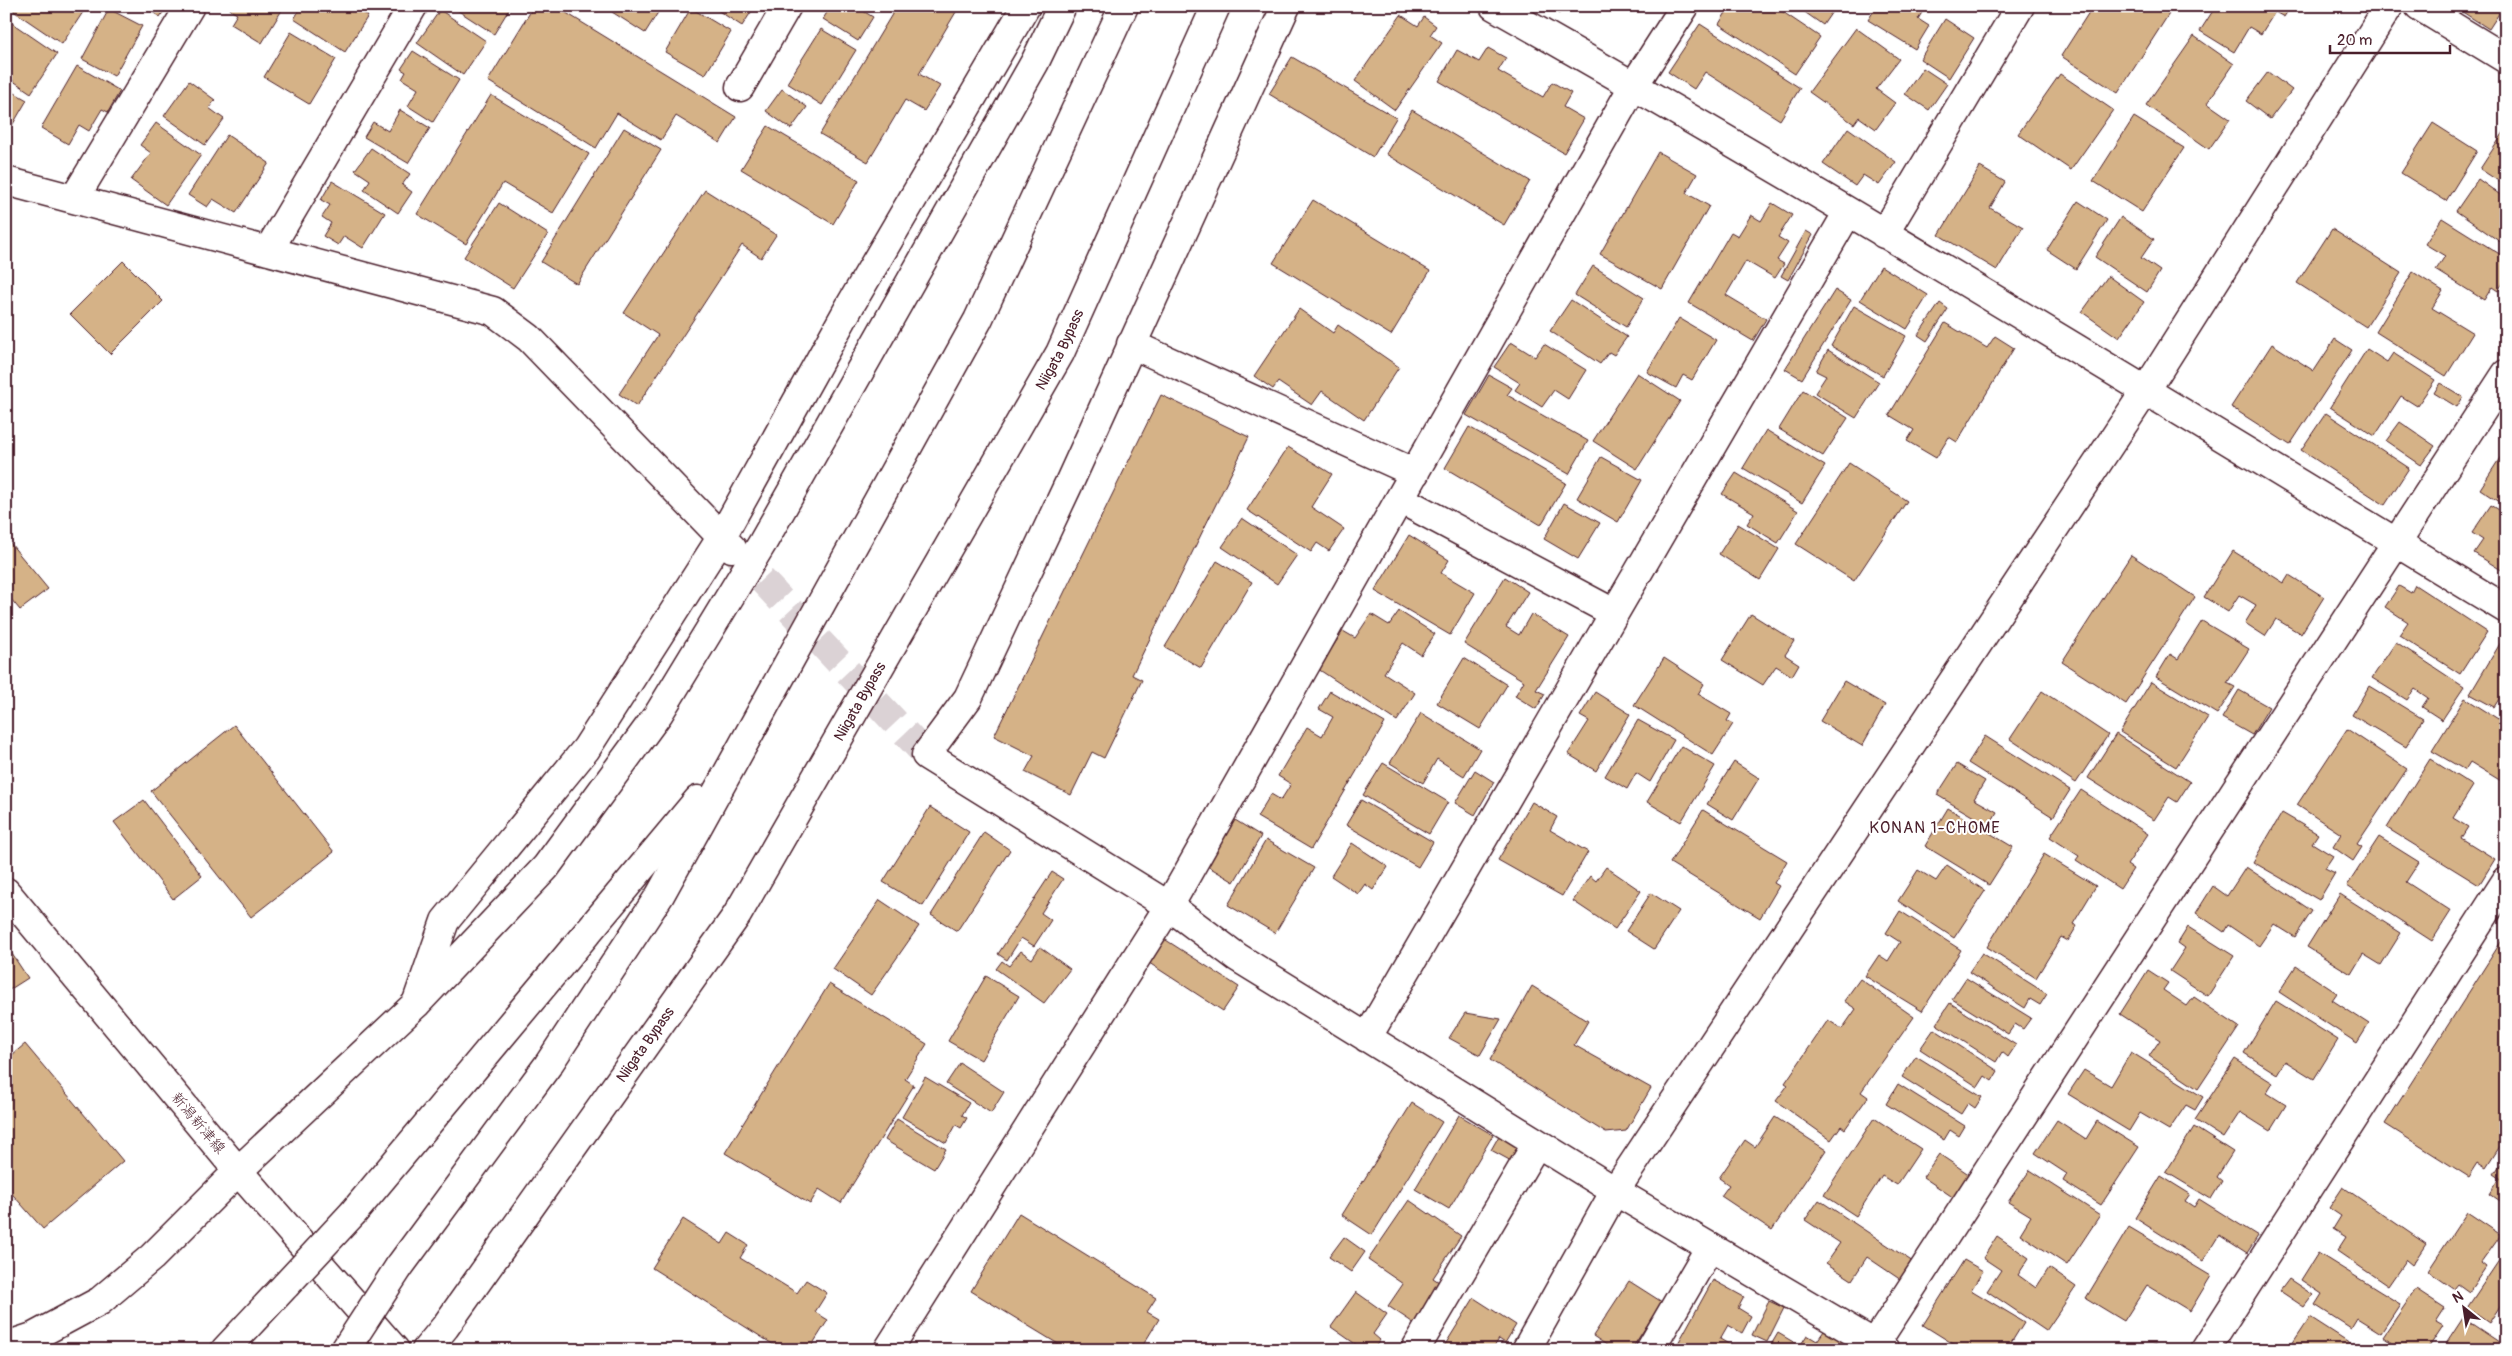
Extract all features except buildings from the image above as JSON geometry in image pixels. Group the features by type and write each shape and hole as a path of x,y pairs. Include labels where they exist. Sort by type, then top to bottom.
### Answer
{"main road":[{"path":"74,199 190,6"},
{"path":"268,251 413,6"},
{"path":"740,87 787,6"},
{"path":"416,1004 444,921 586,749 726,543 851,304 1026,6"},
{"path":"6,1346 32,1337 100,1301 152,1257 238,1171 416,1004 546,867 659,713 768,533 1035,62 1062,6"},
{"path":"345,1350 399,1267 548,1065 655,904 736,754 978,320 1124,6"},
{"name":"Niigata Bypass","path":"426,1350 445,1327 737,915 1060,352 1216,6"},
{"path":"1286,6 968,698 926,755 1168,906 1237,957 1615,1191 1877,1348 2506,374"},
{"path":"1494,6 1634,85 1848,212 2146,390 2506,609"},
{"path":"888,1350 1168,906 1634,85 1685,6"},
{"path":"1884,234 2020,6"},
{"path":"1526,1350 1615,1191 2146,390 2389,6"},
{"path":"2419,6 2506,59"},
{"path":"6,181 493,311 529,338 726,543"},
{"path":"1367,1038 1848,212"},
{"path":"1131,344 1415,473"},
{"path":"1400,499 1614,613"},
{"path":"225,1350 354,1212 736,754"},
{"path":"2205,1350 2506,881"},
{"name":"新潟新津線","path":"6,892 238,1171 396,1350"},
{"path":"1415,1350 1537,1143"},
{"path":"1650,1350 1710,1247"}],"tunnel":[{"path":"733,549 926,755"}],"district":[{"name":"KONAN 1-CHOME","path":"1935,828"}]}
